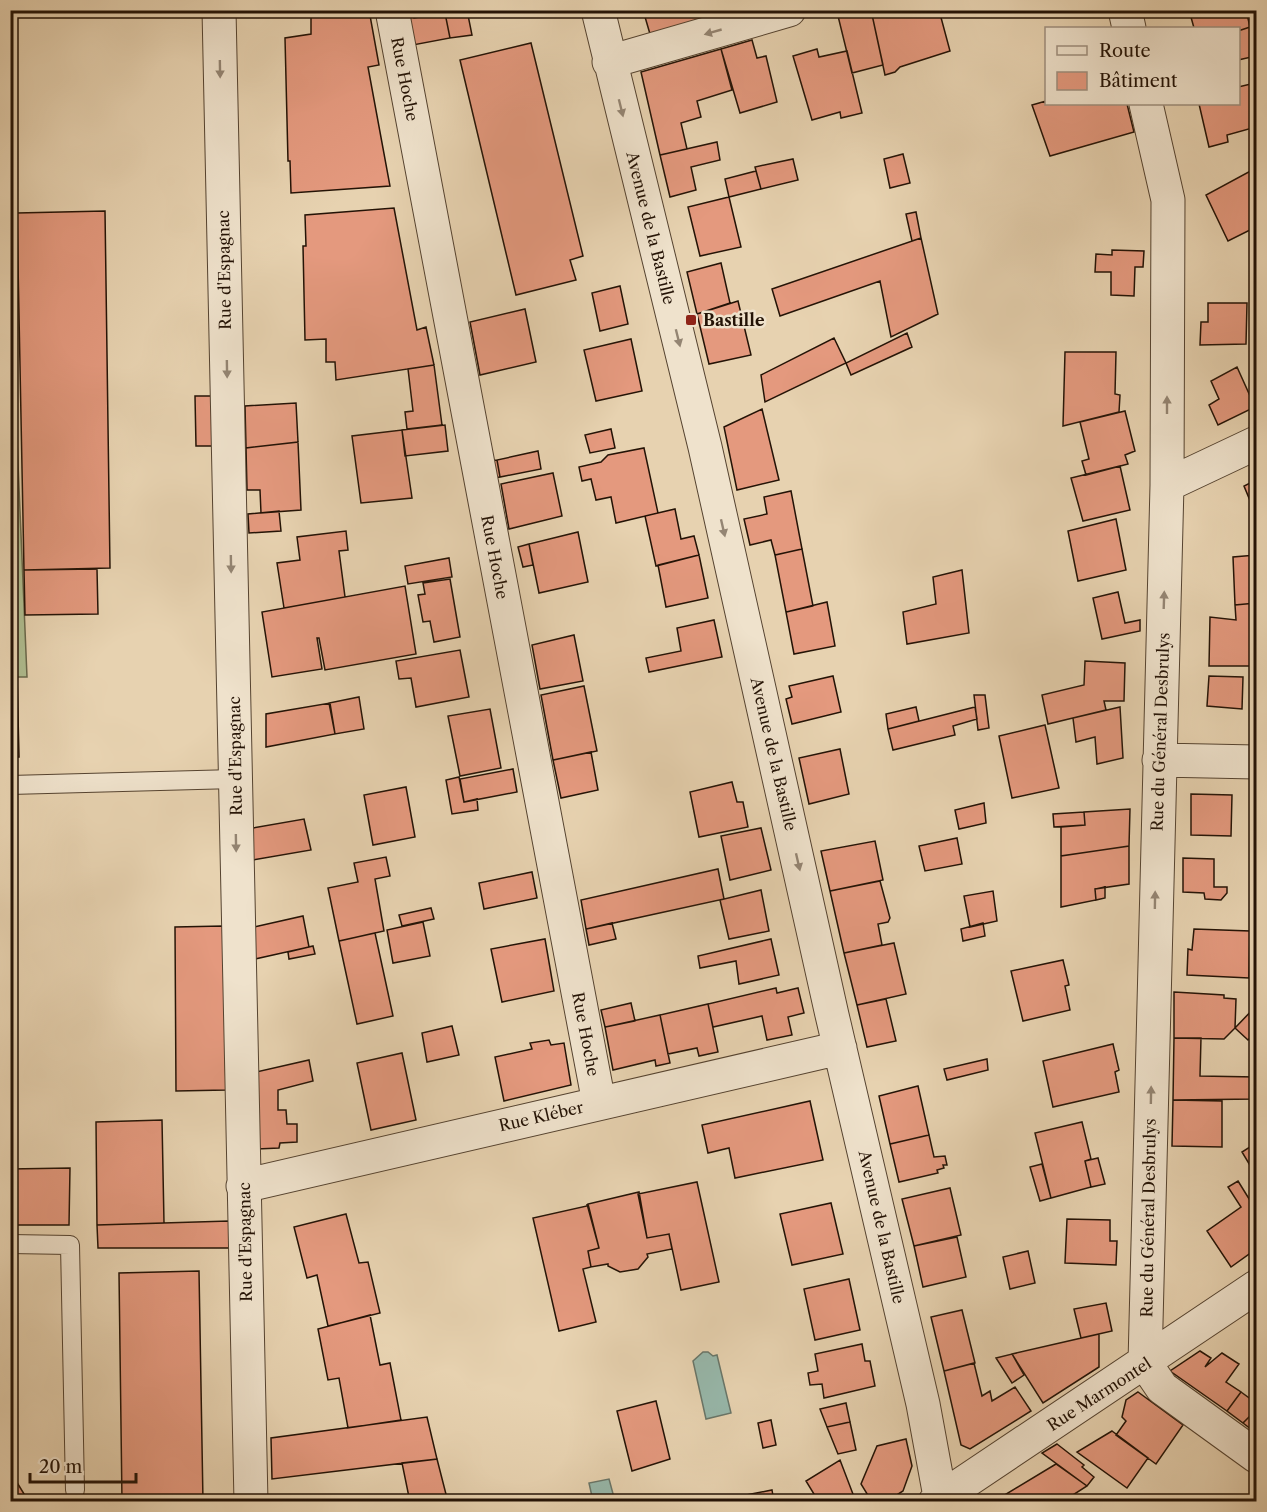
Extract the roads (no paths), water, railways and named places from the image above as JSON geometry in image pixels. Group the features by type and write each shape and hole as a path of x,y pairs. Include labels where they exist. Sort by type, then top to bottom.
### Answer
{"street":[{"name":"Rue d'Espagnac","path":"219,10 250,1502"},
{"name":"Rue Hoche","path":"392,10 599,1103"},
{"name":"Avenue de la Bastille","path":"598,10 705,447 840,1048 923,1404 939,1501"},
{"path":"609,62 789,10"},
{"path":"1125,10 1129,27"},
{"name":"Rue du Général Desbrulys","path":"1145,1363 1167,485 1168,200 1146,105"},
{"path":"1167,485 1257,443"},
{"path":"1159,760 1257,762"},
{"name":"Rue Kléber","path":"243,1186 840,1048"},
{"name":"Rue Marmontel","path":"939,1501 1257,1287"},
{"path":"1145,1363 1162,1388 1257,1456"}],"lane":[{"path":"10,785 235,779"},
{"path":"10,1244 70,1245 75,1490"}],"place":[{"name":"Bastille","path":"691,320"}]}
